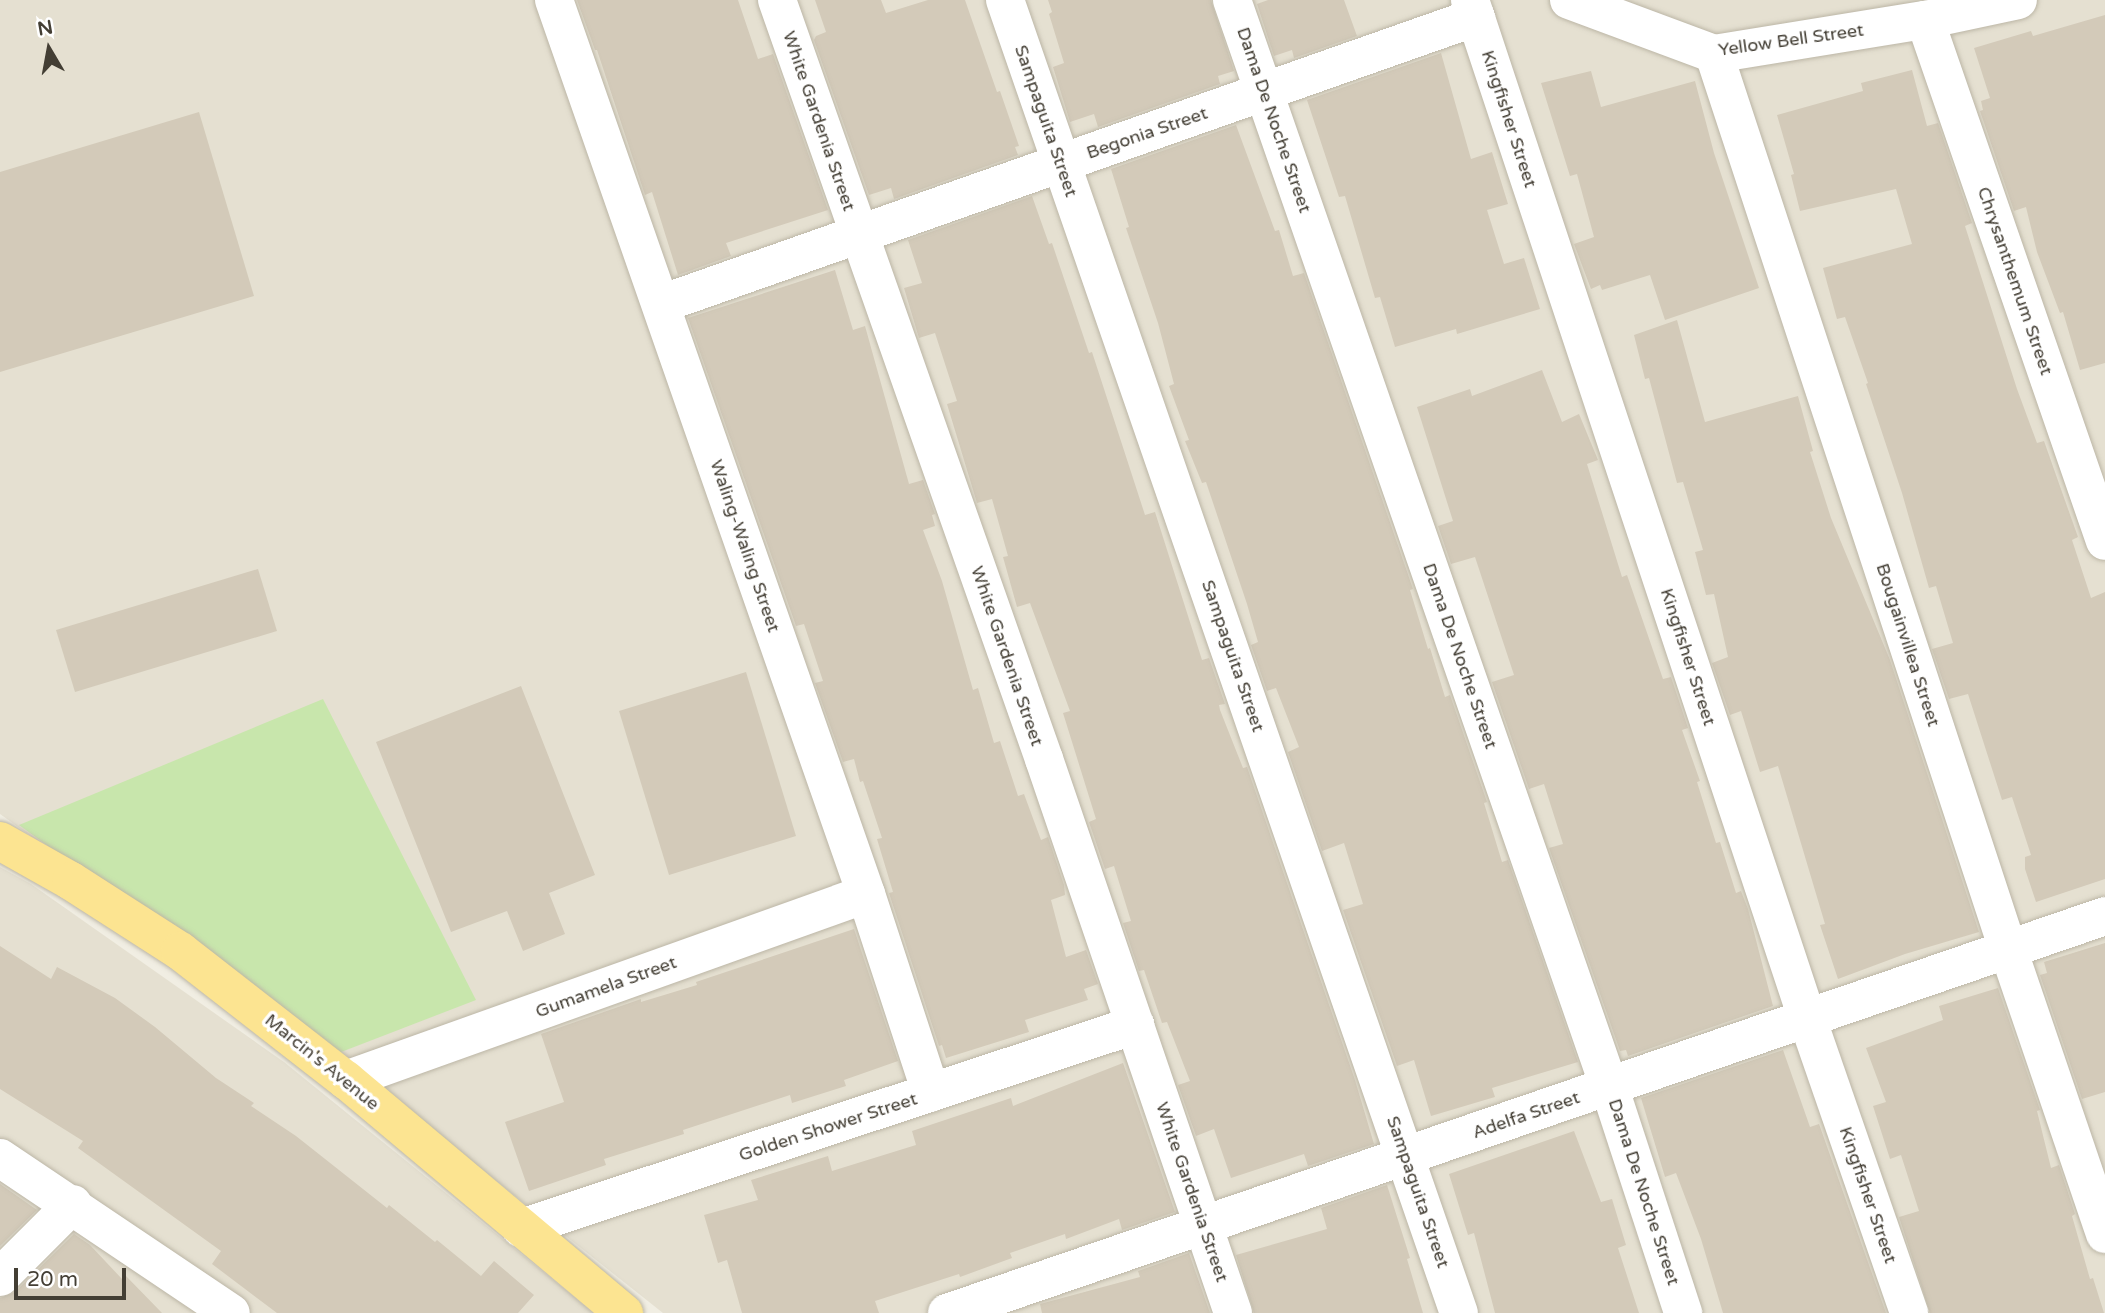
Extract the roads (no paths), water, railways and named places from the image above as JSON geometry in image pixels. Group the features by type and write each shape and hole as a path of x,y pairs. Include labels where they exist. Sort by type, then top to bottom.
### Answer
{"main road":[{"name":"Marcin's Avenue","path":"0,841 71,881 180,951 346,1080 624,1313"}],"street":[{"name":"Waling-Waling Street","path":"554,0 866,894 931,1093"},
{"name":"White Gardenia Street","path":"777,0 1233,1313"},
{"name":"Sampaguita Street","path":"1005,0 1459,1313"},
{"name":"Dama De Noche Street","path":"1232,0 1609,1086 1683,1313"},
{"name":"Yellow Bell Street","path":"1569,0 1714,54 1925,20 2018,0"},
{"name":"Begonia Street","path":"661,304 1264,92 1473,9"},
{"name":"Kingfisher Street","path":"1473,9 1807,1018 1909,1313"},
{"name":"Chrysanthemum Street","path":"1925,20 2105,541"},
{"name":"Bougainvillea Street","path":"1714,54 2008,949 2105,1234"},
{"name":"Gumamela Street","path":"346,1080 866,894"},
{"name":"Adelfa Street","path":"947,1313 2105,916"},
{"name":"Golden Shower Street","path":"522,1228 1135,1025"},
{"path":"0,1158 73,1204 209,1307"},
{"path":"0,1277 73,1204"}]}
